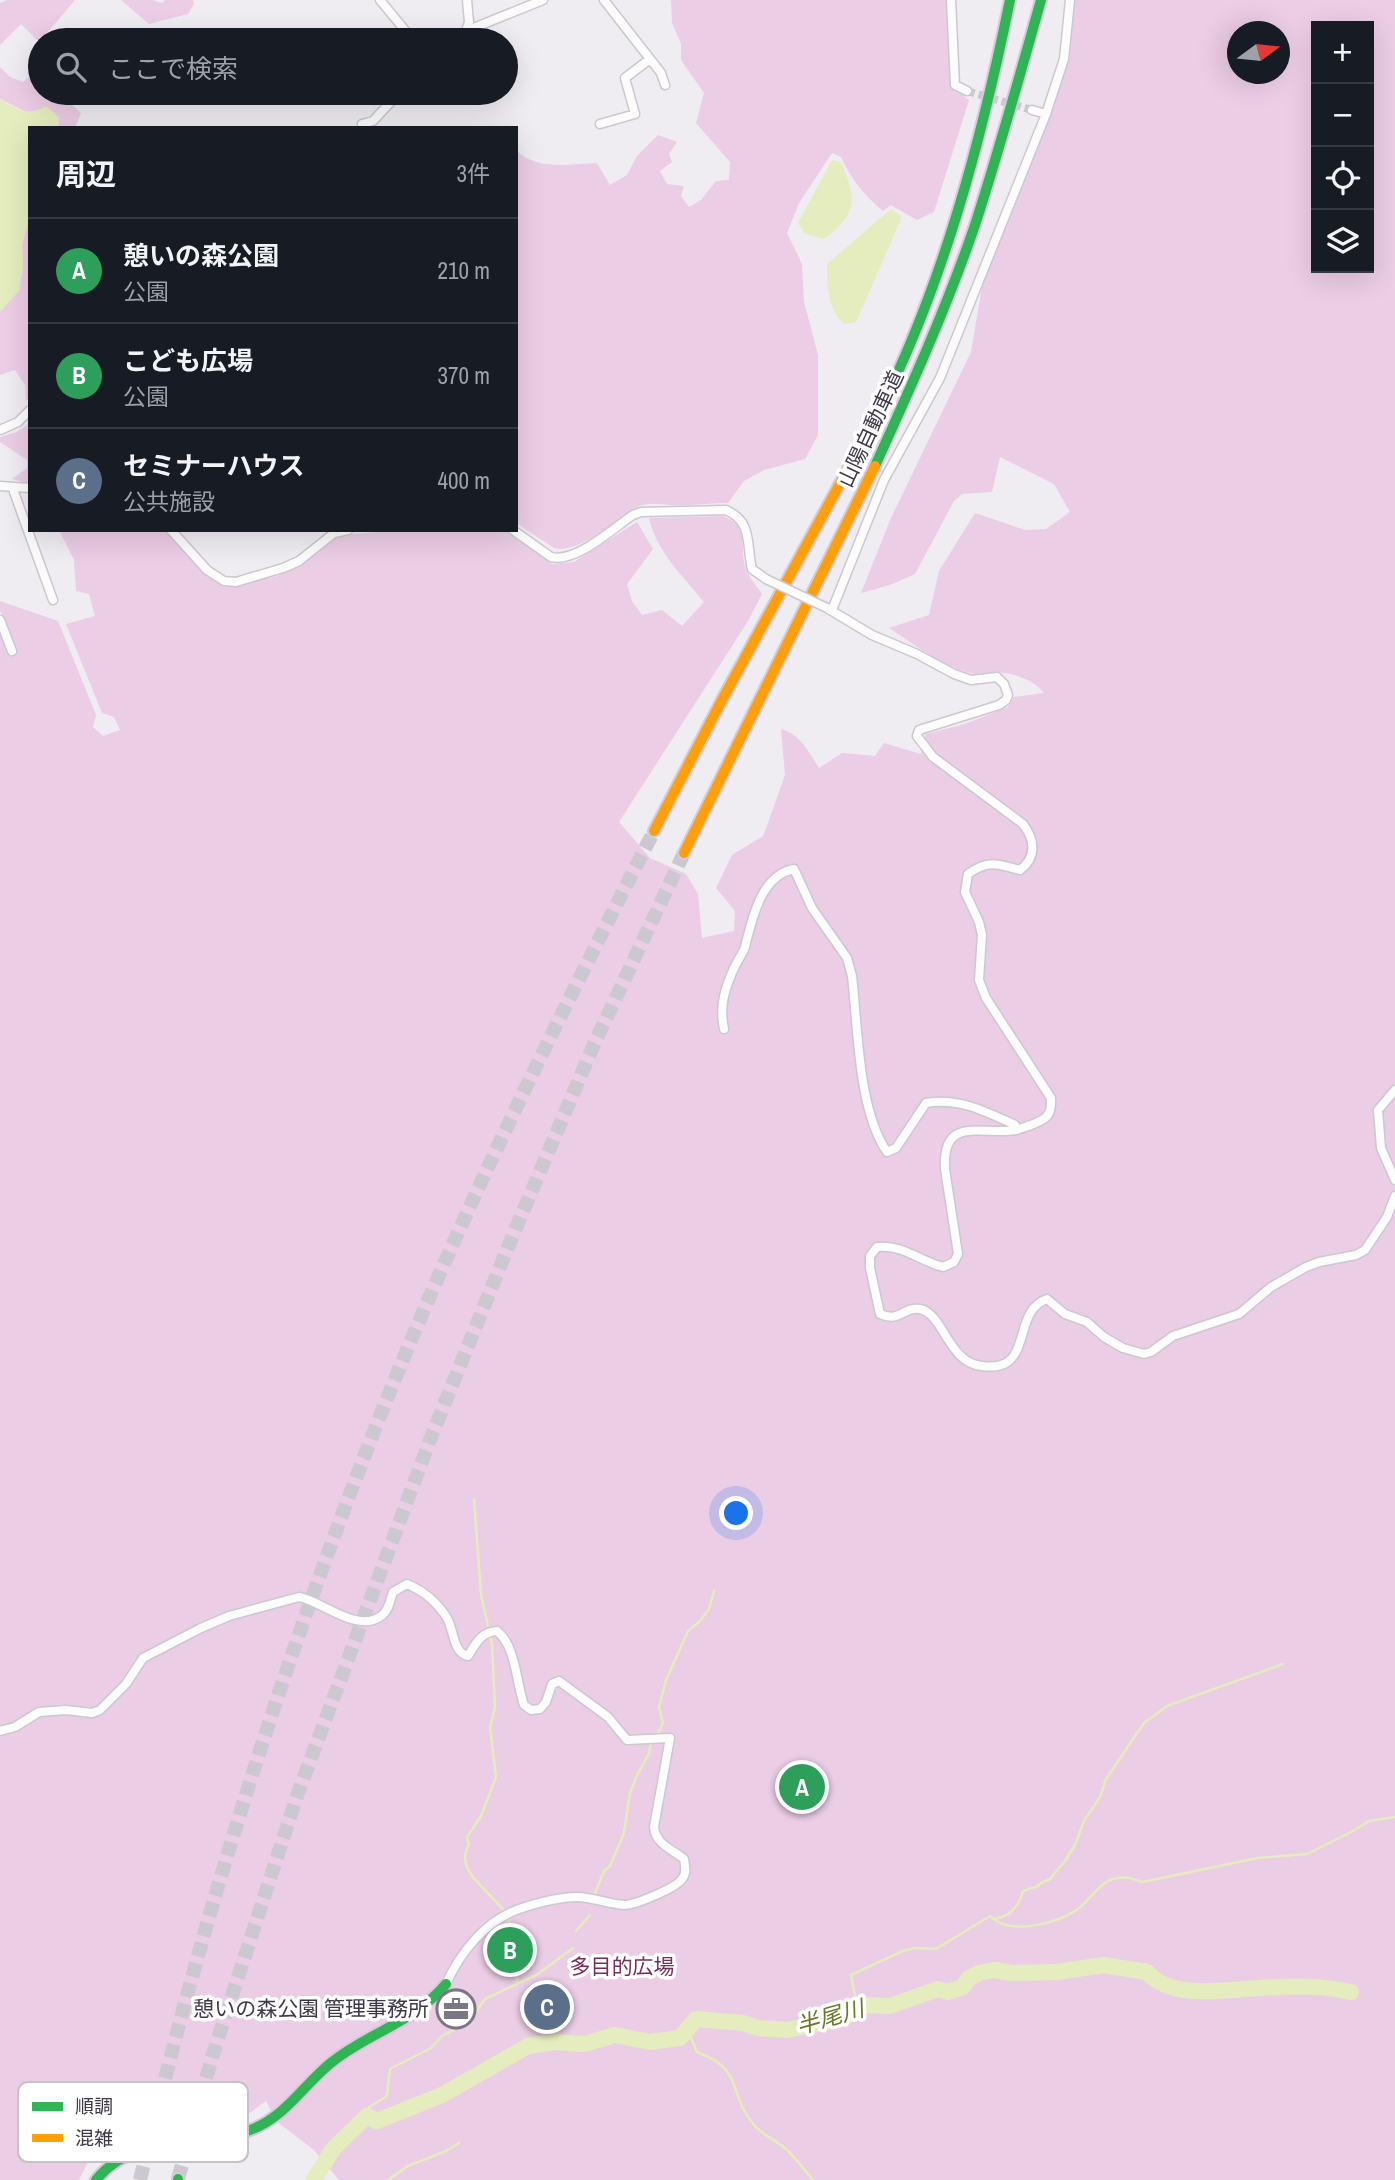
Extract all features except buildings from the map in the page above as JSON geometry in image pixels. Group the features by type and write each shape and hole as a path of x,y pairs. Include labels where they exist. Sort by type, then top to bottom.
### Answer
{"main road":[{"name":"山陽自動車道","path":"654,831 721,701 844,481 906,355 928,302 961,202 980,133 1010,0"},
{"name":"山陽自動車道","path":"684,853 896,425 925,357 974,227 1041,0"},
{"path":"248,2131 275,2117 332,2062 418,2014 436,1998 446,1984"},
{"path":"96,2180 111,2162"}],"street":[{"path":"380,0 403,28"},
{"path":"467,0 467,28"},
{"path":"473,28 543,0"},
{"path":"604,0 662,73 665,85"},
{"path":"951,0 956,85 967,91"},
{"path":"830,609 884,480 940,378 1046,114 1064,59 1070,0"},
{"path":"600,124 635,114 625,78 650,59"},
{"path":"362,126 373,121 388,105"},
{"path":"1032,110 1046,114"},
{"path":"0,430 18,422 28,413"},
{"path":"0,486 28,488"},
{"path":"15,487 13,492 53,600"},
{"path":"516,532 551,557 559,559 575,555 632,515 641,512 726,510 738,515 745,525 752,569 766,579 830,609 872,635 917,653 954,674 971,680 997,677 1004,684 1008,695 999,705 919,730 917,736 933,757 1023,824 1031,835 1033,851 1028,864 1020,870 998,864 981,864 968,874 965,892 982,935 979,980 986,998 1051,1098 1052,1110 1047,1118 1016,1130 962,1131 950,1140 945,1156 958,1254 954,1262 943,1267 930,1264 906,1251 886,1246 877,1247 870,1256 870,1268 880,1314 889,1318 899,1317 912,1309 921,1309 930,1313 956,1352 966,1361 977,1366 1000,1366 1009,1361 1017,1349 1031,1309 1047,1299 1065,1314 1087,1322 1104,1337 1123,1348 1144,1354 1151,1352 1172,1336 1239,1314 1271,1287 1306,1267 1356,1255 1365,1250 1387,1217 1395,1196"},
{"path":"173,532 207,570 224,580 236,582 299,561 339,532"},
{"path":"0,620 12,651"},
{"path":"724,1029 720,1011 729,980 745,946 753,914 772,880 784,871 794,869 812,908 847,958 852,976 866,1101 874,1130 887,1152 895,1148 926,1103 936,1101 960,1104 982,1111 1015,1125 1016,1130"},
{"path":"1395,1090 1378,1110 1381,1149 1395,1180"},
{"path":"0,1731 15,1727 39,1712 54,1710 92,1713 100,1710 126,1684 143,1658 229,1616 299,1597 310,1599 340,1616 357,1620 373,1619 382,1616 393,1592 407,1584 433,1600 447,1618 457,1649 463,1655 468,1656 488,1632 497,1631 504,1637 524,1705 531,1710 540,1709 546,1702 552,1684 559,1681 608,1717 627,1740 670,1738 654,1827 655,1836 662,1845 674,1850 684,1859 686,1870 682,1881 629,1905 578,1897 550,1901 512,1912 475,1938 455,1965 446,1984"}],"green space":[{"path":"7,0 75,0 51,28 28,28 28,31 21,24 0,45 0,3"},
{"path":"121,0 152,0 162,3 165,0 193,0 194,4 188,14 149,24"},
{"path":"671,0 946,0 950,2 952,88 969,100 934,212 917,220 891,205 883,211 859,186 841,157 832,153 799,203 787,233 802,264 804,302 818,355 818,435 805,459 764,470 744,481 728,503 645,505 635,508 585,542 564,549 554,548 518,524 518,152 524,157 544,164 597,163 610,185 627,175 637,156 658,135 677,142 669,154 672,162 660,171 667,184 684,186 681,196 689,207 701,200 716,181 729,180 730,162 696,123 704,93 681,60 681,44 672,23"},
{"name":"多目的広場","path":"1075,0 1395,0 1395,2180 339,2180 314,2150 276,2121 266,2101 248,2114 248,2082 18,2082 18,2162 88,2162 79,2180 0,2180 0,1734 3,1727 0,1725 0,631 9,654 15,651 0,610 0,601 58,621 96,715 93,727 103,736 120,730 114,717 102,713 66,624 95,616 89,594 76,591 74,560 60,532 169,532 224,587 278,576 339,535 380,532 508,532 552,564 574,562 637,522 653,549 627,584 632,601 642,615 662,610 682,626 704,602 664,552 649,518 723,516 738,526 741,532 746,569 762,594 748,621 619,822 650,858 686,874 698,894 702,938 734,931 735,911 716,888 732,855 763,836 785,775 781,729 799,739 819,768 842,753 875,756 884,743 921,754 926,734 965,724 1008,707 1014,697 1044,693 1028,680 1016,675 996,672 969,673 957,669 933,657 889,628 929,615 939,571 975,513 1025,530 1046,529 1070,512 1054,484 1000,457 992,492 962,494 954,501 915,574 861,593 891,518 971,352 983,281 1069,60"},
{"path":"0,67 10,77 23,82 28,77 28,105 73,105 81,113 76,126 58,126 59,117 38,111 26,112 0,99"},
{"path":"28,222 26,401 25,385 15,370 0,375 0,312 23,269 22,245"},
{"path":"28,424 28,483 12,479 27,468 27,460 0,442 0,437 17,432"}],"shaded area":[{"path":"0,99 17,109 28,111 46,106 59,117 58,126 28,126 28,222 22,245 23,269 19,291 0,312"},
{"path":"832,160 841,162 850,186 851,205 843,222 823,239 804,233 798,223"},
{"path":"891,209 902,217 856,322 844,324 832,304 827,264"}],"waterway":[{"path":"474,1499 481,1595 492,1644 495,1707 490,1727 496,1777 481,1816 467,1837 469,1845 465,1855 471,1875 496,1901 509,1920 516,1952 517,1985"},
{"path":"656,1737 663,1723 659,1707 666,1680 688,1631 709,1609 714,1591"},
{"path":"992,1919 1009,1914 1019,1902 1023,1891 1050,1879 1065,1861 1075,1845 1084,1821 1100,1797 1106,1779 1144,1723 1167,1706 1283,1664"},
{"path":"595,1893 624,1833 630,1793 649,1754 651,1742"},
{"path":"861,2005 855,1996 851,1975 903,1951 915,1948 936,1949 990,1916 998,1922 1021,1927 1046,1923 1078,1909 1101,1886 1114,1878 1142,1882 1258,1858 1307,1854 1369,1821 1395,1817"},
{"path":"576,1931 590,1915"},
{"path":"367,2116 369,2107 387,2096 390,2069 431,2048 442,2036 468,2023 485,1999 538,1974 573,1948"},
{"name":"半尾川","path":"314,2180 333,2149 367,2116 377,2121 442,2095 528,2046 555,2042 584,2044 615,2035 650,2042 680,2038 696,2019 787,2030 841,2019 854,2013 861,2005 890,2006 938,1989 947,1992 963,1987 969,1978 979,1973 994,1970 1012,1973 1057,1972 1104,1965 1147,1972 1158,1981 1185,1990 1306,1987 1351,1992"},
{"path":"685,2033 689,2033 697,2052 723,2066 754,2125 788,2151 813,2180"},
{"path":"388,2180 408,2166 459,2143"}],"tunnel":[{"path":"967,91 1032,110"},
{"path":"164,2082 218,1887 278,1695 382,1411 477,1191 654,831"},
{"path":"205,2082 298,1793 433,1432 595,1042 684,853"},
{"path":"140,2180 144,2162"},
{"path":"178,2179 183,2162"}],"traffic: fast":[{"path":"879,412 923,313 958,210 986,106 1010,0"},
{"path":"875,466 928,347 964,256 1041,0"},
{"path":"248,2130 262,2125 284,2109 332,2062 419,2009 446,1984"},
{"path":"96,2180 117,2162"}],"traffic: slow":[{"path":"654,831 879,412"},
{"path":"684,853 875,466"}],"place":[{"name":"憩いの森公園","path":"802,1787"},
{"name":"こども広場","path":"510,1950"},
{"name":"セミナーハウス","path":"547,2007"},
{"name":"憩いの森公園 管理事務所","path":"456,2009"}]}
